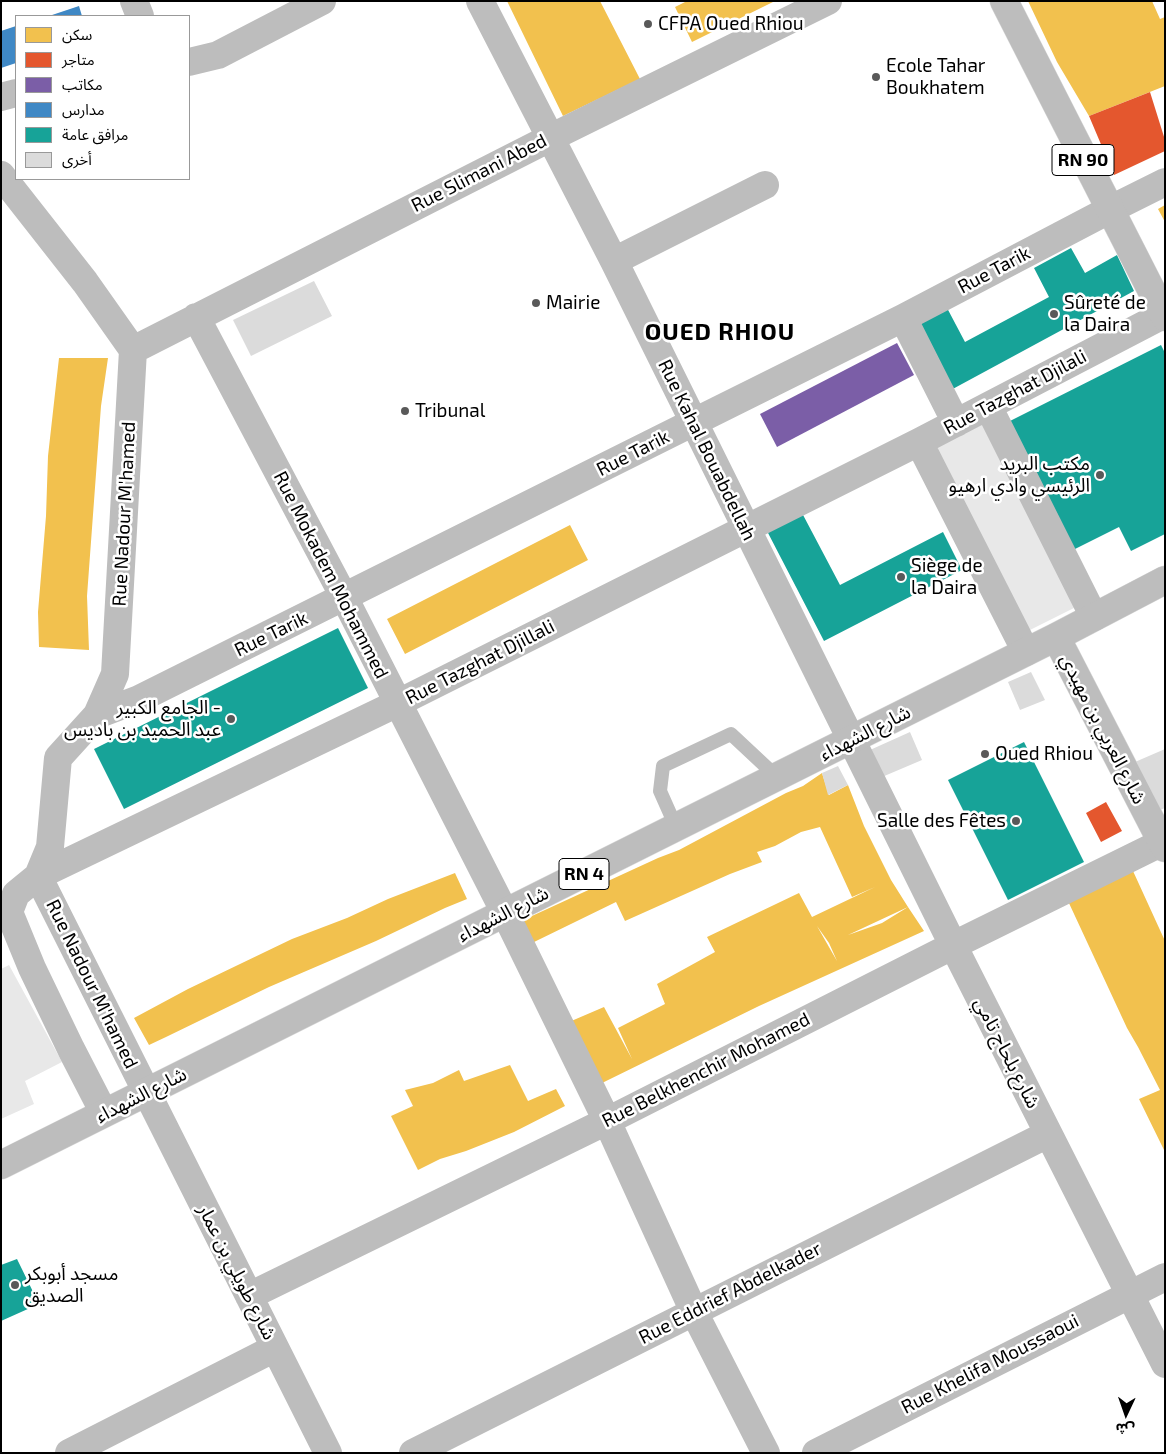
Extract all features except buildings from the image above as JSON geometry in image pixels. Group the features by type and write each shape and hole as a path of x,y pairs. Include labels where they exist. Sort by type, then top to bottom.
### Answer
{"street":[{"path":"134,1 140,15"},
{"path":"190,62 218,55 322,1"},
{"name":"Rue Kahal Bouabdellah","path":"480,1 614,261 851,740"},
{"name":"Rue Slimani Abed","path":"133,350 550,138 828,1"},
{"name":"RN 90","path":"1004,1 1164,315"},
{"path":"1,97 15,93"},
{"path":"1,175 85,282 133,350"},
{"name":"Rue Tarik","path":"97,715 139,699 344,597 903,318 1165,182"},
{"path":"614,261 765,185"},
{"name":"Rue Tazghat Djilali","path":"919,442 1164,315"},
{"name":"Rue Mokadem Mohammed","path":"196,317 344,597 505,913 607,1121 694,1312 766,1453"},
{"path":"903,318 956,422"},
{"name":"Rue Nadour M'hamed","path":"104,1113 32,968 9,912 16,894 38,876 50,847 58,758 97,715 115,674 133,350"},
{"path":"988,406 1094,617"},
{"path":"919,442 1026,652"},
{"name":"Rue Tazghat Djillali","path":"38,876 398,703 919,442"},
{"name":"شارع الشهداء","path":"1,1164 851,740 1165,580"},
{"name":"شارع العربي بن مهيدي","path":"1056,637 1164,844"},
{"name":"شارع بلحاج تامي","path":"851,740 1165,1364"},
{"name":"Rue Belkhenchir Mohamed","path":"249,1296 607,1121 953,946 1164,844"},
{"name":"Rue Nadour M'hamed","path":"38,876 146,1092"},
{"name":"شارع طويلي بن عمار","path":"146,1092 328,1453"},
{"name":"Rue Eddrief Abdelkader","path":"412,1453 1048,1134"},
{"name":"Rue Khelifa Moussaoui","path":"816,1453 1165,1277"},
{"path":"69,1453 275,1348"}],"lane":[{"path":"676,827 660,791 663,766 730,734 777,777"}],"shaded area":[{"path":"983,424 1076,607 1028,631 935,448"},
{"path":"9,965 62,1062 25,1081 34,1104 1,1119 1,969"}],"place":[{"name":"CFPA Oued Rhiou","path":"648,24"},
{"name":"Ecole Tahar Boukhatem","path":"876,77"},
{"name":"Mairie","path":"536,303"},
{"name":"Sûreté de la Daira","path":"1054,314"},
{"name":"Tribunal","path":"405,411"},
{"name":"مكتب البريد الرئيسي وادي ارهيو","path":"1100,475"},
{"name":"Siège de la Daira","path":"901,577"},
{"name":"الجامع الكبير - عبد الحميد بن باديس","path":"231,719"},
{"name":"Oued Rhiou","path":"985,754"},
{"name":"Salle des Fêtes","path":"1016,821"},
{"name":"مسجد أبوبكر الصديق","path":"15,1285"}],"district":[{"name":"OUED RHIOU","path":"720,332"}]}
